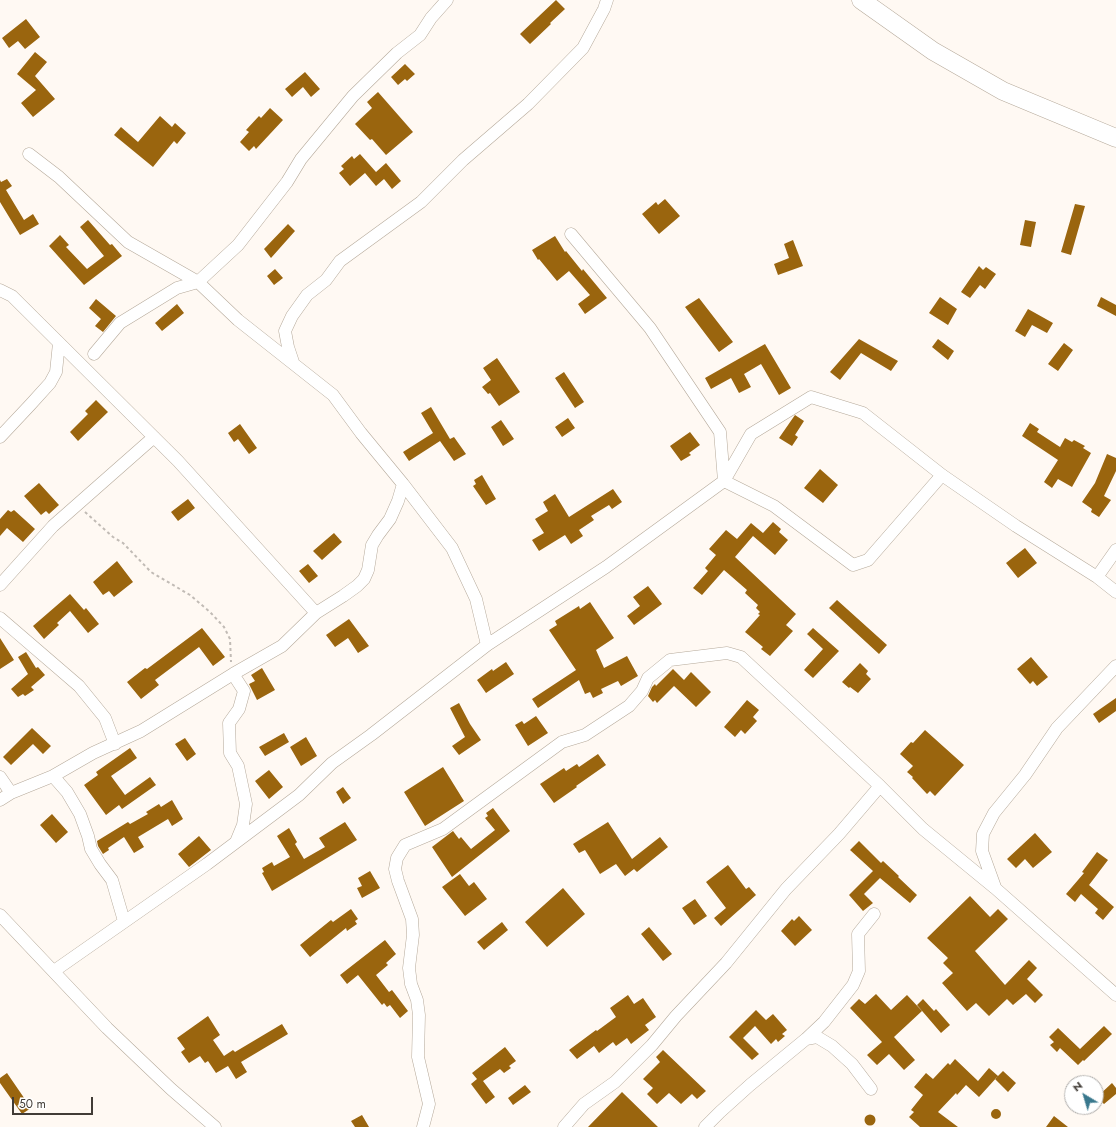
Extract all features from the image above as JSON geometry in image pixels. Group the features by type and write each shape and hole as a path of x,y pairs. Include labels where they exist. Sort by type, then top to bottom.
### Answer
{"street":[{"path":"94,354 120,323 177,288 198,282 238,245 287,182 301,159 353,96 397,53 420,35 430,18 447,0"},
{"path":"293,362 285,331 292,316 307,295 326,280 340,261 421,202 463,160 528,104 583,48 604,9 607,0"},
{"path":"861,0 933,51 1003,91 1116,138"},
{"path":"29,154 59,177 128,242 198,282 238,320 333,395 361,433 403,484 452,548 476,599 487,645"},
{"path":"571,234 650,328 720,432 724,481"},
{"path":"0,290 12,296 178,461 316,613"},
{"path":"0,437 50,383 56,372 59,343"},
{"path":"54,971 236,842 299,795 332,763 371,735 487,645 606,567 724,481 750,434 811,397 863,413 942,475 1016,526 1097,577 1116,592"},
{"path":"0,585 53,526 154,437"},
{"path":"724,481 774,506 853,565 868,560 942,475"},
{"path":"0,800 11,793 54,776 93,753 141,731 233,674 282,646 316,613 343,596 364,579 368,570 372,545 390,518 398,501 403,484"},
{"path":"1097,577 1116,550"},
{"path":"0,618 79,686 105,718 115,744"},
{"path":"424,1127 429,1104 418,1058 419,1015 409,968 412,951 412,919 395,869 397,858 405,845 443,829 562,742 585,735 629,706 642,691 648,678 670,660 728,653 741,657 880,786 923,829 995,888 1116,995"},
{"path":"995,888 982,851 983,834 994,813 1025,775 1057,728 1116,666"},
{"path":"233,674 244,691 239,709 229,723 230,753 238,766 246,804 243,825 236,842"},
{"path":"0,776 11,793"},
{"path":"54,776 67,792 80,814 91,849 112,880 124,921"},
{"path":"564,1127 584,1104 615,1082 652,1045 676,1016 726,963 786,889 839,834 880,786"},
{"path":"705,1127 740,1094 824,1022 853,985 859,971 858,934 874,914"},
{"path":"0,915 107,1028 171,1089 215,1127"},
{"path":"806,1039 817,1037 832,1046 852,1064 871,1089"}],"path":[{"path":"77,505 113,537 123,543 151,572 190,595 210,612 224,627 230,639 233,674"}],"building":[{"path":"556,0 565,9 530,44 520,34"},
{"path":"26,19 40,37 25,49 18,41 9,48 2,38"},
{"path":"35,52 47,62 35,76 55,99 33,117 21,103 36,90 17,74"},
{"path":"405,64 415,74 407,81 405,79 398,85 391,77"},
{"path":"305,72 320,89 311,97 303,87 292,97 285,89"},
{"path":"378,92 413,132 386,155 372,139 370,140 355,124 372,108 367,102"},
{"path":"270,108 283,120 256,149 254,146 249,151 240,142 249,132 246,130 259,116 261,118"},
{"path":"160,116 172,127 175,123 186,133 177,144 174,141 153,167 114,135 121,127 138,142"},
{"path":"360,154 376,172 386,163 401,181 392,189 384,179 376,186 365,173 350,186 339,173 344,169 341,166 352,156 354,159"},
{"path":"7,179 12,186 6,190 24,220 33,214 39,224 20,235 0,202 0,180 1,182"},
{"path":"665,199 680,216 659,234 642,214 656,202 658,205"},
{"path":"1075,204 1085,206 1071,255 1061,252"},
{"path":"88,220 122,256 84,285 49,246 60,235 69,245 66,247 87,269 104,256 80,227"},
{"path":"1025,220 1036,222 1031,247 1020,245"},
{"path":"288,224 295,231 271,258 264,249"},
{"path":"555,236 565,252 566,251 582,271 583,269 607,298 585,314 578,304 590,295 569,271 557,281 539,259 538,260 532,250"},
{"path":"793,240 803,266 778,275 774,264 789,258 784,244"},
{"path":"979,266 983,270 986,267 996,274 985,289 980,285 970,298 961,292"},
{"path":"275,269 283,278 274,285 267,276"},
{"path":"940,297 957,309 948,325 929,313"},
{"path":"1101,297 1116,305 1116,316 1097,306"},
{"path":"699,298 733,342 719,352 685,307"},
{"path":"96,299 116,316 103,332 95,326 101,319 89,308"},
{"path":"177,304 184,313 162,331 155,323"},
{"path":"1028,309 1053,323 1047,333 1032,325 1025,337 1015,331"},
{"path":"859,339 898,361 891,371 861,353 840,380 830,372"},
{"path":"938,339 954,351 948,360 932,347"},
{"path":"1064,343 1073,350 1058,371 1048,364"},
{"path":"765,344 791,388 779,395 761,364 744,374 751,387 739,393 731,378 711,389 705,378"},
{"path":"497,358 520,392 499,406 490,393 488,394 482,387 491,380 483,368"},
{"path":"564,372 584,402 575,408 555,378"},
{"path":"96,400 108,412 78,441 70,432 88,414 85,411"},
{"path":"431,407 450,439 454,437 466,454 454,461 440,441 409,461 403,452 433,433 421,413"},
{"path":"795,415 804,421 795,435 798,437 792,446 779,438"},
{"path":"568,418 575,428 562,437 555,427"},
{"path":"501,420 514,439 503,446 491,427"},
{"path":"1030,423 1039,429 1037,432 1060,447 1065,438 1072,442 1074,440 1085,446 1083,448 1091,453 1072,487 1058,479 1052,488 1044,482 1058,460 1022,436"},
{"path":"240,424 257,448 249,454 238,439 234,442 228,433"},
{"path":"690,432 700,445 689,453 691,455 681,461 670,446"},
{"path":"1107,454 1116,458 1116,471 1104,496 1111,500 1099,517 1091,512 1092,509 1082,502 1095,483"},
{"path":"820,469 838,485 823,503 804,488"},
{"path":"482,475 496,499 486,505 473,486 476,484 474,480"},
{"path":"39,483 59,505 49,514 46,511 41,515 24,496"},
{"path":"613,489 622,502 612,509 609,505 591,516 594,520 579,530 583,536 571,544 565,535 539,551 532,540 544,533 535,519 548,511 543,502 555,494 569,517"},
{"path":"188,499 195,508 178,521 171,512"},
{"path":"8,510 11,512 14,510 35,529 23,542 7,528 0,536 0,519"},
{"path":"773,522 781,529 779,532 788,540 775,555 753,536 735,557 796,614 786,625 793,631 770,656 761,649 763,647 745,632 760,615 758,614 760,612 756,608 758,605 745,593 747,590 724,570 702,595 693,588 708,571 705,568 716,555 709,549 726,530 737,539 751,523 763,533"},
{"path":"334,533 342,542 322,560 313,551"},
{"path":"1025,548 1037,563 1018,578 1006,563"},
{"path":"117,561 133,582 114,597 109,591 103,595 93,582"},
{"path":"308,564 318,576 309,583 299,571"},
{"path":"648,586 662,604 634,625 627,616 640,606 633,597"},
{"path":"70,594 84,610 86,608 99,624 88,633 70,611 57,623 59,625 44,639 33,626"},
{"path":"837,600 887,645 879,654 829,608"},
{"path":"590,602 614,638 596,650 604,668 627,656 638,676 621,686 618,681 601,689 603,693 593,698 590,692 585,694 579,680 538,708 532,699 576,670 549,630 557,625 555,621 579,606 580,609"},
{"path":"349,619 369,646 358,653 348,638 335,647 326,635"},
{"path":"202,628 225,657 213,666 199,647 155,680 159,685 141,699 127,682"},
{"path":"813,628 839,651 813,678 804,670 823,649 807,634"},
{"path":"0,638 14,660 0,669"},
{"path":"26,652 36,668 38,667 45,675 31,687 34,690 25,696 23,694 18,697 11,689 28,674 18,657"},
{"path":"1031,657 1048,677 1037,686 1033,681 1030,684 1017,669"},
{"path":"506,662 514,674 486,693 477,680 492,669 493,671"},
{"path":"860,663 868,671 866,674 871,679 858,693 842,682"},
{"path":"262,668 275,690 257,700 249,684 255,681 251,675"},
{"path":"673,669 684,680 691,672 711,692 696,707 674,686 657,703 655,700 653,702 648,696 652,687 655,684 656,686"},
{"path":"1116,698 1116,711 1099,723 1093,714"},
{"path":"747,700 759,710 753,717 757,721 745,734 741,730 735,737 724,727"},
{"path":"459,703 470,724 481,740 459,755 452,746 465,737 450,708"},
{"path":"536,716 548,733 528,746 515,725 522,721 524,724"},
{"path":"32,728 51,746 43,754 33,744 11,765 3,757"},
{"path":"925,730 964,765 935,796 930,791 927,794 907,772 913,766 900,754"},
{"path":"284,733 289,742 265,756 259,747"},
{"path":"306,737 317,756 301,766 290,747"},
{"path":"185,738 196,754 187,761 175,744"},
{"path":"130,748 137,758 111,776 125,795 150,777 156,785 122,809 119,805 106,815 84,785 98,775 96,772"},
{"path":"598,754 606,765 554,803 540,784 564,768 566,771 577,764 579,767"},
{"path":"443,767 464,801 425,826 404,792"},
{"path":"269,770 283,787 269,799 255,781"},
{"path":"343,787 351,798 343,804 336,792"},
{"path":"172,800 183,819 172,826 168,819 138,837 144,847 134,853 124,837 108,848 109,850 103,854 97,841 128,822 130,824 148,814 146,812 159,804 161,807"},
{"path":"493,808 510,831 452,877 432,847 453,831 459,839 461,837 471,849 495,830 485,818 488,816 486,813"},
{"path":"52,814 68,832 56,843 40,825"},
{"path":"345,822 357,840 272,891 262,873 264,872 262,868 272,862 274,866 290,857 277,836 289,828 297,842 295,844 304,859 325,847 319,838"},
{"path":"608,822 632,859 660,837 668,847 637,872 634,869 625,876 616,864 600,874 585,850 579,853 573,844"},
{"path":"1035,833 1052,852 1033,868 1025,859 1016,868 1007,859"},
{"path":"199,836 211,850 189,867 178,854"},
{"path":"859,841 881,863 883,861 917,895 910,903 880,878 864,894 873,903 863,911 849,895 873,871 850,850"},
{"path":"1097,852 1108,860 1089,885 1114,907 1103,920 1095,913 1098,909 1081,894 1075,902 1066,894 1084,873 1082,872"},
{"path":"728,865 746,889 749,887 756,895 721,926 714,918 726,908 706,882"},
{"path":"370,871 380,888 362,898 357,888 362,886 358,878"},
{"path":"460,874 469,886 474,882 487,899 465,916 442,887"},
{"path":"563,888 585,914 547,947 525,922"},
{"path":"970,896 990,917 998,909 1008,919 975,951 1005,985 1029,960 1037,968 1027,979 1043,995 1035,1003 1026,994 1013,1005 1007,999 989,1016 976,1003 967,1011 942,983 953,973 943,963 948,958 927,938"},
{"path":"695,899 707,916 694,925 682,908"},
{"path":"351,909 358,919 355,921 357,924 347,931 346,928 310,957 300,945 331,920 333,922"},
{"path":"799,916 812,930 795,946 781,931 792,919 794,921"},
{"path":"502,922 508,930 484,950 477,942"},
{"path":"649,927 672,954 663,961 641,934"},
{"path":"385,940 396,954 386,963 388,965 376,975 389,992 392,990 408,1011 400,1018 390,1005 387,1007 384,1003 382,1005 358,975 347,984 340,975"},
{"path":"876,994 891,1010 907,995 922,1011 894,1037 915,1060 904,1070 889,1054 877,1065 867,1055 882,1042 850,1008 859,999 865,1004"},
{"path":"628,995 634,1004 643,998 656,1017 645,1025 649,1030 631,1044 627,1038 616,1046 613,1042 599,1053 594,1046 577,1059 569,1050 616,1017 610,1008"},
{"path":"923,999 934,1011 936,1009 950,1025 941,1033 917,1005"},
{"path":"756,1010 766,1020 773,1014 787,1030 782,1034 785,1036 778,1042 776,1039 771,1044 755,1026 743,1038 759,1054 752,1060 729,1037"},
{"path":"208,1016 220,1035 213,1040 224,1056 233,1050 235,1052 282,1024 288,1034 241,1062 247,1072 236,1079 228,1066 216,1073 208,1061 205,1063 200,1056 189,1063 181,1052 185,1049 177,1038"},
{"path":"1104,1026 1112,1034 1078,1065 1060,1048 1057,1052 1050,1045 1054,1042 1049,1037 1058,1028 1080,1049"},
{"path":"505,1047 516,1061 509,1066 511,1068 504,1073 500,1069 483,1081 495,1097 486,1104 471,1084 477,1079 472,1073"},
{"path":"663,1050 706,1091 697,1099 692,1094 681,1104 669,1093 657,1104 647,1094 653,1088 643,1079 660,1062 656,1057"},
{"path":"955,1059 978,1081 989,1068 998,1076 979,1097 966,1085 938,1112 958,1127 920,1127 909,1117 914,1112 911,1110 923,1095 914,1087 926,1073 933,1079 948,1063 950,1065"},
{"path":"1003,1071 1016,1083 1008,1092 995,1079"},
{"path":"7,1073 31,1108 22,1114 0,1083 0,1078"},
{"path":"1112,1083 1116,1088 1116,1094 1104,1104 1104,1090"},
{"path":"525,1085 531,1092 513,1105 508,1098"},
{"path":"622,1092 658,1127 588,1127"},
{"path":"994,1109 998,1109 1001,1114 998,1119 994,1119 991,1116 991,1112"},
{"path":"870,1114 874,1116 876,1120 874,1124 870,1126 866,1124 864,1120 866,1116"},
{"path":"362,1115 369,1127 355,1127 351,1121"},
{"path":"1054,1116 1068,1127 1046,1127"}]}
